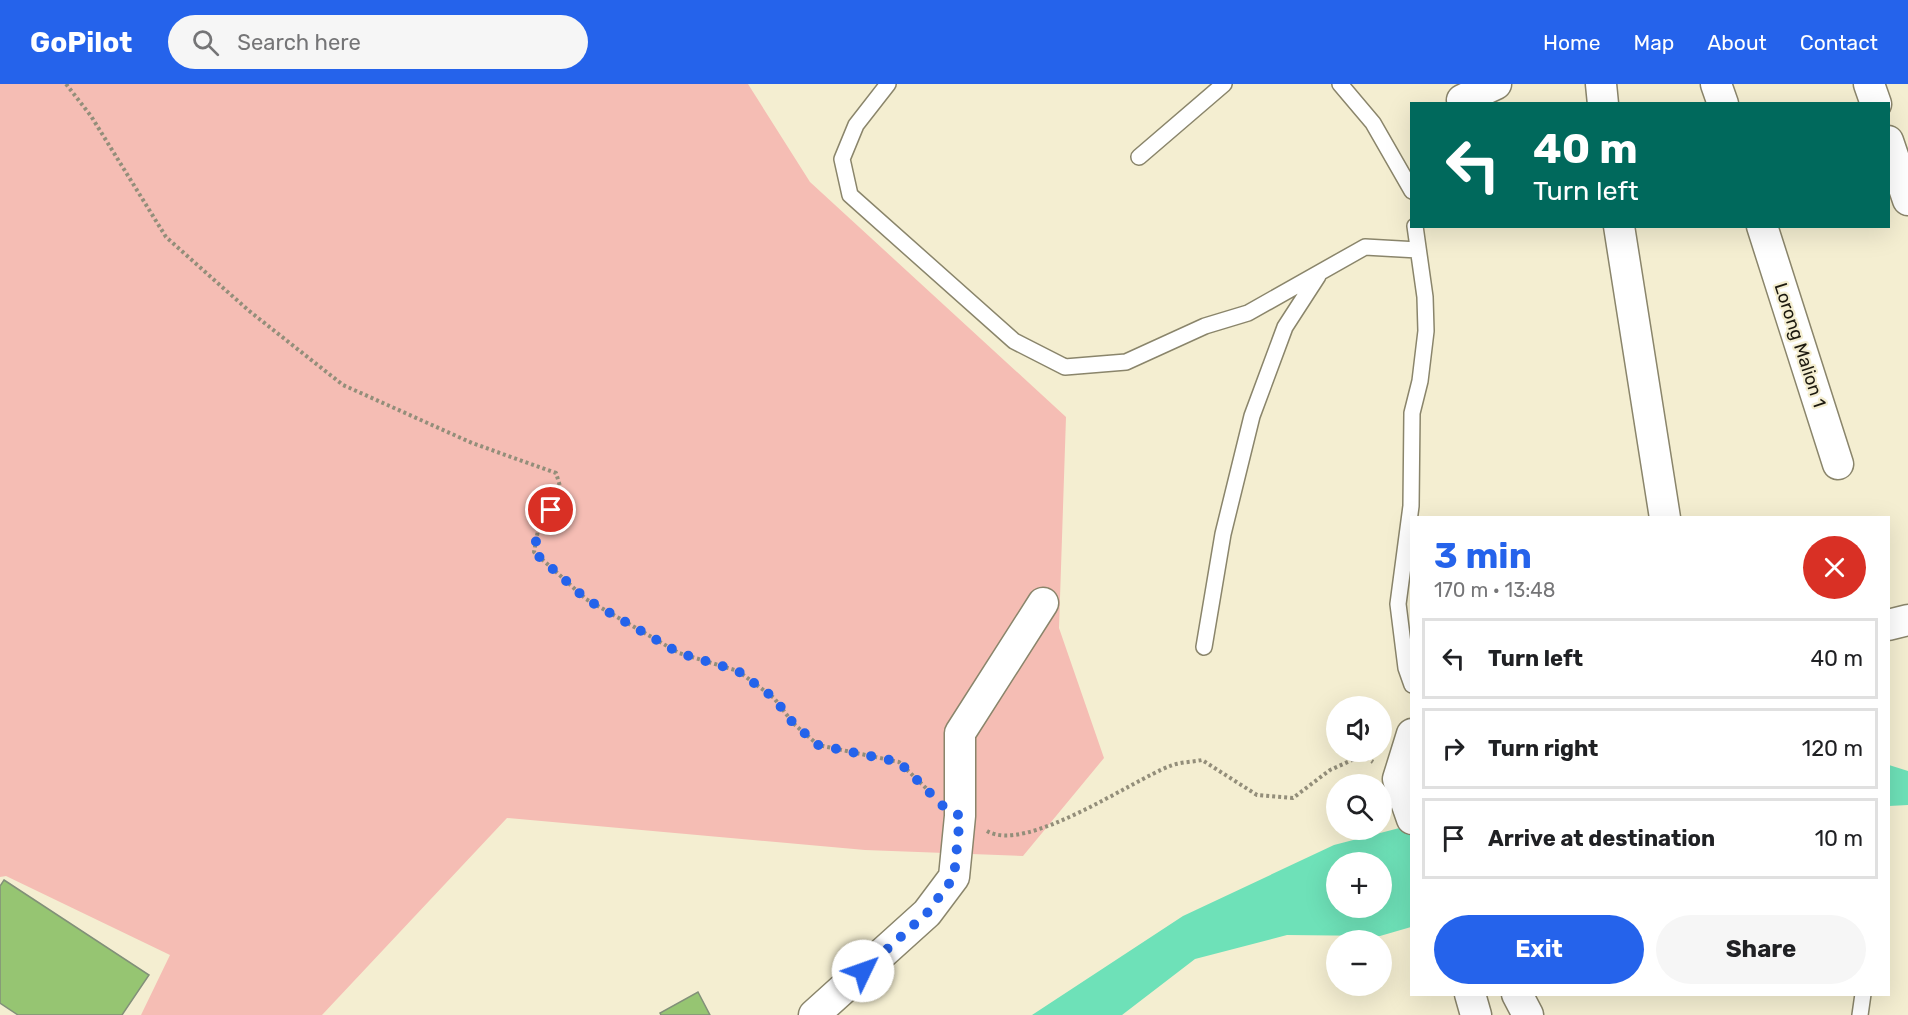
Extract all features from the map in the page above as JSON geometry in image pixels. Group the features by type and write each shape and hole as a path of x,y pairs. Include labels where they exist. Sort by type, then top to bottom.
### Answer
{"street":[{"path":"1462,100 1496,84"},
{"path":"1601,84 1603,102"},
{"path":"1716,84 1722,102"},
{"path":"1869,84 1875,102"},
{"path":"1890,147 1908,200"},
{"path":"1619,228 1665,516"},
{"name":"Lorong Malion 1","path":"1763,228 1838,464"},
{"path":"814,1015 927,913 954,877 960,816 960,733 1043,603"},
{"path":"1890,624 1908,620"},
{"path":"1410,737 1398,779 1410,813"},
{"path":"1471,996 1476,1015"},
{"path":"1518,996 1528,1015"}],"lane":[{"path":"888,84 856,125 842,159 850,195 1014,341 1065,367 1126,362 1205,326 1248,313 1365,247 1418,250"},
{"path":"1139,157 1224,84"},
{"path":"1340,84 1374,123 1410,187"},
{"path":"1410,679 1406,668 1398,604 1410,506 1412,413 1420,381 1426,331 1425,297 1415,228"},
{"path":"1204,647 1223,534 1252,416 1285,327 1319,274"},
{"path":"1860,1015 1863,996"}],"path":[{"path":"66,84 91,116 166,237 248,310 343,385 472,443 555,473 563,496 539,525 534,552 586,599 679,653 738,671 774,698 793,723 818,745 899,762 943,806 994,836 1032,831 1092,807 1171,765 1202,760 1257,795 1293,798 1330,770 1363,755 1398,779"}],"shaded area":[{"path":"0,84 748,84 810,182 1066,417 1059,628 1104,758 1023,856 865,850 507,818 322,1015 141,1015 170,955 6,876 0,877"},
{"path":"1890,765 1908,771 1908,805 1890,806"},
{"path":"1410,825 1410,927 1392,933 1392,930 1326,930 1326,935 1287,935 1195,959 1122,1015 1032,1015 1183,916 1334,845 1353,840 1392,840 1392,830"}],"building":[{"path":"4,880 149,975 122,1015 18,1015 0,1003 0,886"},
{"path":"698,992 710,1015 661,1015 660,1013"}],"route":[{"path":"551,510 539,525 534,552 586,599 679,653 738,671 774,698 793,723 818,745 865,757 899,762 943,806 960,816 954,877 927,913 863,971"}]}
